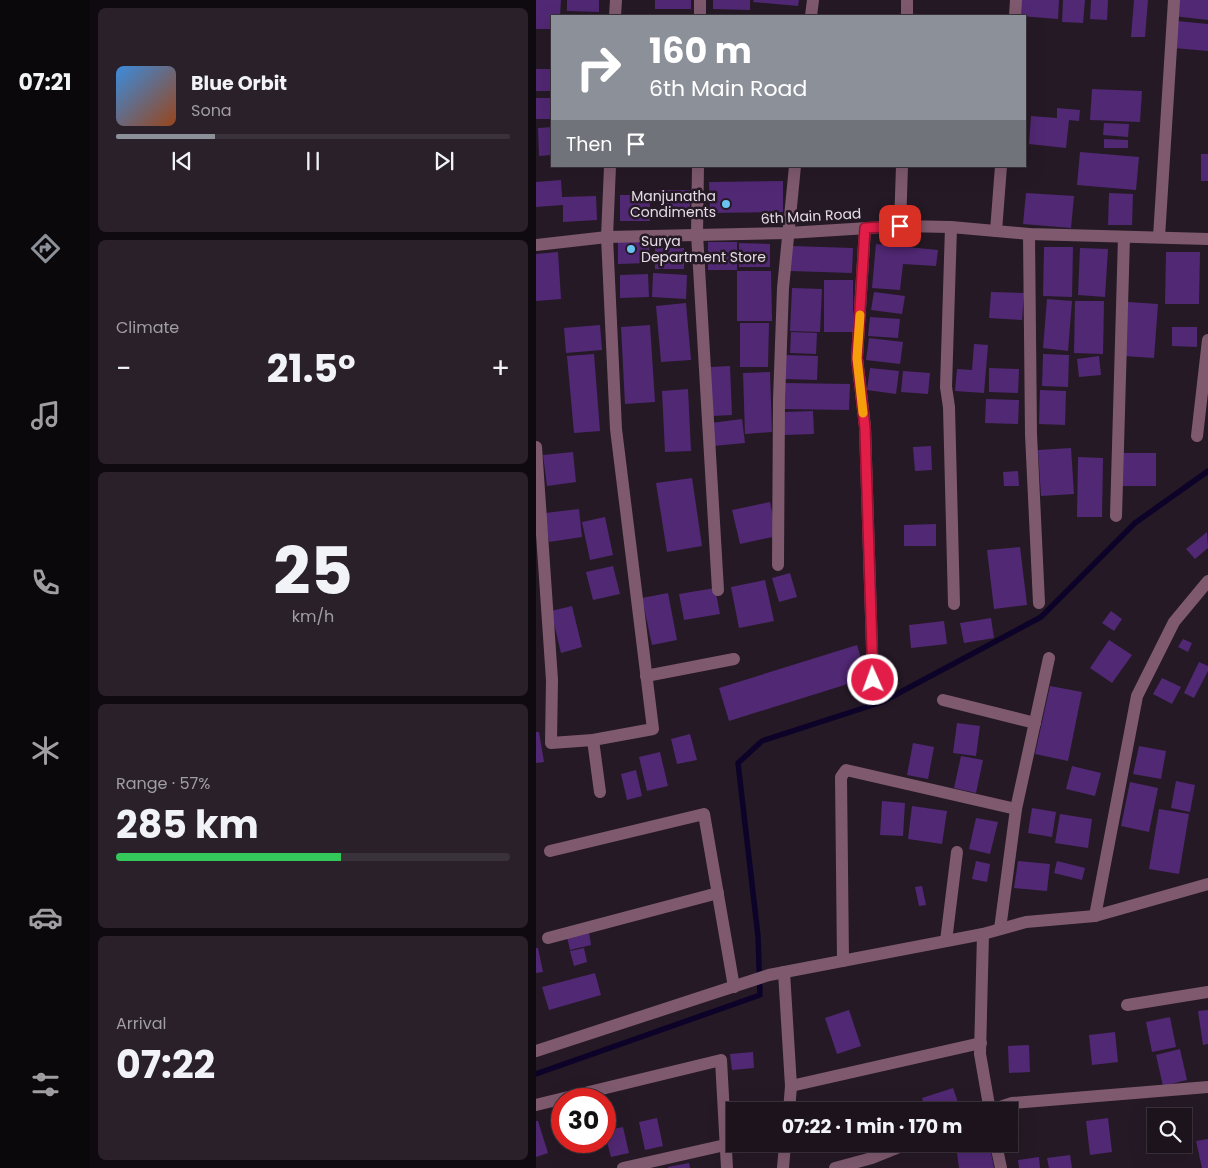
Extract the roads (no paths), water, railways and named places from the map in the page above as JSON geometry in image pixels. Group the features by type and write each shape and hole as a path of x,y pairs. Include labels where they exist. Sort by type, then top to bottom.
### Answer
{"street":[{"path":"615,15 616,0"},
{"path":"700,0 700,15"},
{"path":"811,15 813,0"},
{"path":"907,0 907,15"},
{"path":"1015,15 1016,0"},
{"path":"1159,237 1174,0"},
{"path":"536,447 552,680 551,743 593,740 652,729 616,429 607,237 610,167"},
{"path":"698,167 697,234 718,590"},
{"path":"778,565 779,400 783,288 795,167"},
{"path":"900,226 902,167"},
{"path":"996,231 1002,167"},
{"name":"6th Main Road","path":"536,244 607,237 788,233 900,226 951,227 1029,234 1208,239"},
{"path":"951,227 946,386 949,407 954,604"},
{"path":"865,228 857,358 865,428 873,680"},
{"path":"1029,234 1031,434 1039,603"},
{"path":"1116,516 1124,238"},
{"path":"1197,436 1208,340"},
{"path":"1095,916 1137,696 1174,622 1208,581"},
{"path":"1000,929 1016,809 1049,658"},
{"path":"646,676 734,659"},
{"path":"943,700 1035,723"},
{"path":"593,740 600,792"},
{"path":"843,961 842,777 846,770 1016,809"},
{"path":"550,851 704,814 734,987"},
{"path":"946,941 957,852"},
{"path":"536,1052 769,975 983,934 1026,922 1095,916 1208,884"},
{"path":"548,938 718,893"},
{"path":"983,934 980,1054 988,1102"},
{"path":"784,972 791,1086 790,1102"},
{"path":"1128,1005 1208,992"},
{"path":"791,1086 981,1043"},
{"path":"536,1105 721,1060 727,1168"},
{"path":"1018,1103 1208,1087"},
{"path":"623,1168 725,1145"},
{"path":"783,1168 784,1152"},
{"path":"835,1168 873,1163 893,1152"},
{"path":"998,1152 1001,1168"}],"waterway":[{"path":"536,1074 760,995 758,936 738,763 762,741 882,702 1041,617 1135,523 1208,471"}],"place":[{"name":"Manjunatha Condiments","path":"726,204"},
{"name":"Surya Department Store","path":"631,249"}]}
